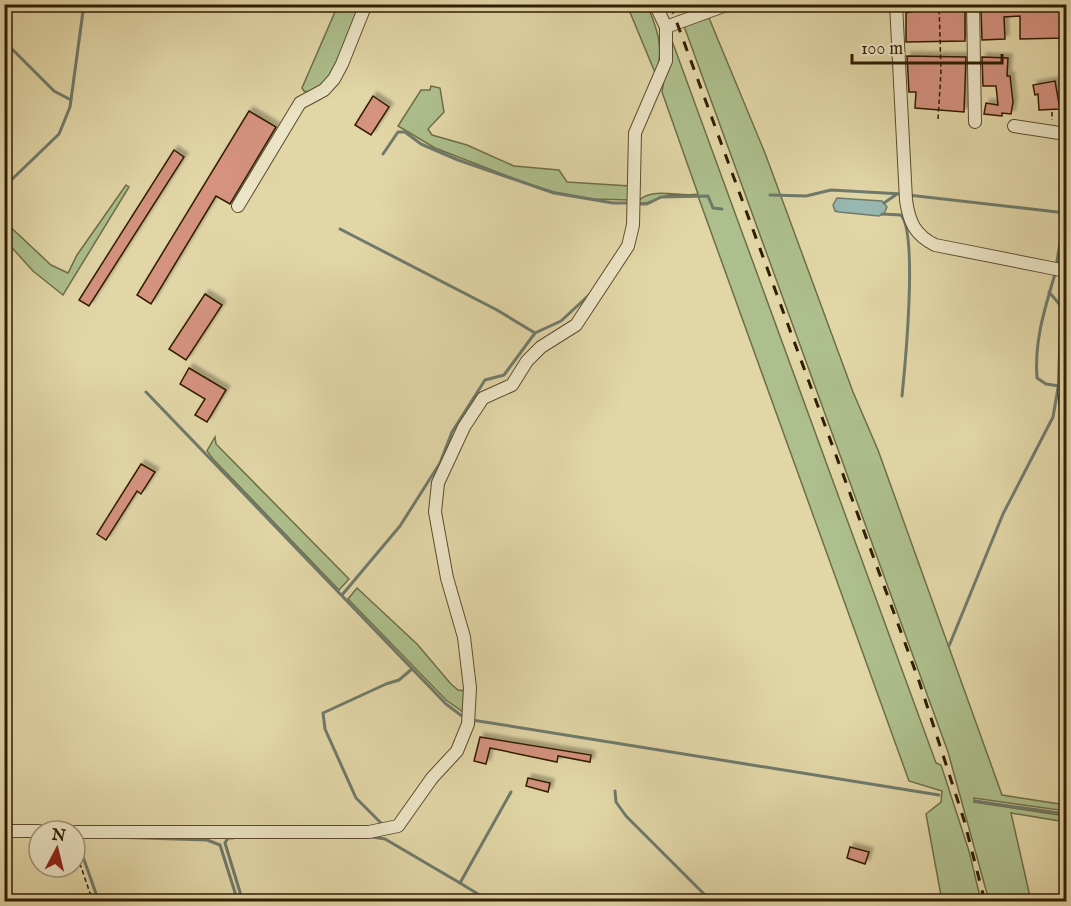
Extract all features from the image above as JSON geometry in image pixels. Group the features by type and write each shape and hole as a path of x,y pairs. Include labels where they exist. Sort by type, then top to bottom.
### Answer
{"street":[{"path":"238,206 300,103 318,95 334,79 366,4"},
{"path":"87,832 369,832 391,829 402,820 432,778 457,751 468,724 470,688 464,637 438,539 435,512 438,483 464,427 483,398 512,385 527,361 541,347 576,325 628,246 633,225 635,133 666,61 666,27 655,4"},
{"path":"666,27 729,4"},
{"path":"916,4 896,5 906,196 908,216 916,231 922,238 935,245 1066,271"},
{"path":"973,4 975,122"},
{"path":"1014,126 1066,134"},
{"path":"1066,316 1064,393 1066,407"},
{"path":"4,831 27,831"}],"path":[{"path":"938,119 941,72 939,4"},
{"path":"85,879 93,902"}],"green space":[{"path":"338,5 363,5 330,80 311,93 304,91 302,88"},
{"path":"627,5 647,5 651,14 660,48 656,75"},
{"path":"709,18 765,153 853,392 878,450 1002,795 1066,805 1066,811 974,798 974,802 1066,816 1066,822 1011,813 1031,901 989,901 948,752 684,26"},
{"path":"671,38 936,763 941,765 969,851 981,901 942,901 926,814 941,802 942,791 909,781 698,196 668,195 646,203 636,203 642,198 657,193 698,194 662,92"},
{"path":"431,86 440,88 444,112 428,129 432,135 467,145 514,166 559,170 567,182 630,186 629,200 594,199 554,192 528,184 435,148 398,126 421,90 430,90"},
{"path":"126,185 129,187 63,295 33,271 5,240 4,221 51,265 68,273 77,255"},
{"path":"215,437 216,444 349,579 339,590 213,459 207,451"},
{"path":"357,588 417,644 451,684 458,690 466,691 466,714 446,700 348,599"}],"water":[{"path":"837,198 882,201 887,207 884,214 879,216 839,212 835,211 833,205"}],"building":[{"path":"1066,6 1066,38 1020,39 1020,16 1004,17 1005,39 982,40 981,8"},
{"path":"965,8 965,41 906,42 906,13 922,9"},
{"path":"907,56 966,57 964,112 915,108 916,92 909,92"},
{"path":"982,57 1008,58 1007,76 1010,76 1013,102 1011,114 1002,113 1002,116 984,114 986,103 998,105 996,86 983,86"},
{"path":"1055,81 1060,109 1039,110 1038,94 1035,95 1033,85"},
{"path":"373,96 389,107 371,135 355,125"},
{"path":"249,111 276,127 230,204 216,196 151,304 137,295"},
{"path":"174,150 184,157 89,306 79,300"},
{"path":"205,294 222,305 186,360 169,349"},
{"path":"189,368 226,390 207,422 195,415 205,399 180,384"},
{"path":"141,464 155,472 141,494 137,491 106,540 97,534"},
{"path":"480,737 591,755 590,762 558,756 557,762 490,748 486,764 474,761"},
{"path":"528,778 550,783 548,792 526,786"},
{"path":"850,847 869,852 865,864 847,858"}],"waterway":[{"path":"4,187 59,134 70,107 84,4"},
{"path":"4,41 54,91 71,100"},
{"path":"383,154 398,132 405,132 421,144 458,160 554,193 613,203 631,203"},
{"path":"770,195 806,196 831,190 902,194"},
{"path":"884,203 897,194"},
{"path":"908,195 1066,213"},
{"path":"638,204 647,204 661,197 708,196 713,208 722,209"},
{"path":"1056,267 1065,213"},
{"path":"882,214 901,215 906,227 909,247 909,302 902,396"},
{"path":"340,229 497,310 535,333"},
{"path":"1055,274 1041,325 1037,351 1037,378 1046,384 1059,386"},
{"path":"1049,292 1061,306 1061,315"},
{"path":"342,595 400,526 440,463 452,432 485,380 504,375 535,333 561,321 589,295"},
{"path":"949,646 1003,514 1053,417 1058,388"},
{"path":"146,392 446,704 462,716"},
{"path":"383,825 356,798 325,729 323,713 399,680 412,669"},
{"path":"472,720 939,795"},
{"path":"615,791 616,802 626,816 712,902"},
{"path":"491,902 460,883 511,792"},
{"path":"975,801 1066,814"},
{"path":"87,836 207,840 220,845 238,902"},
{"path":"372,837 385,839 460,883"},
{"path":"233,838 228,838 225,843 243,902"},
{"path":"87,868 99,902"}],"railway":[{"path":"670,4 919,681 964,820 985,902"}]}
